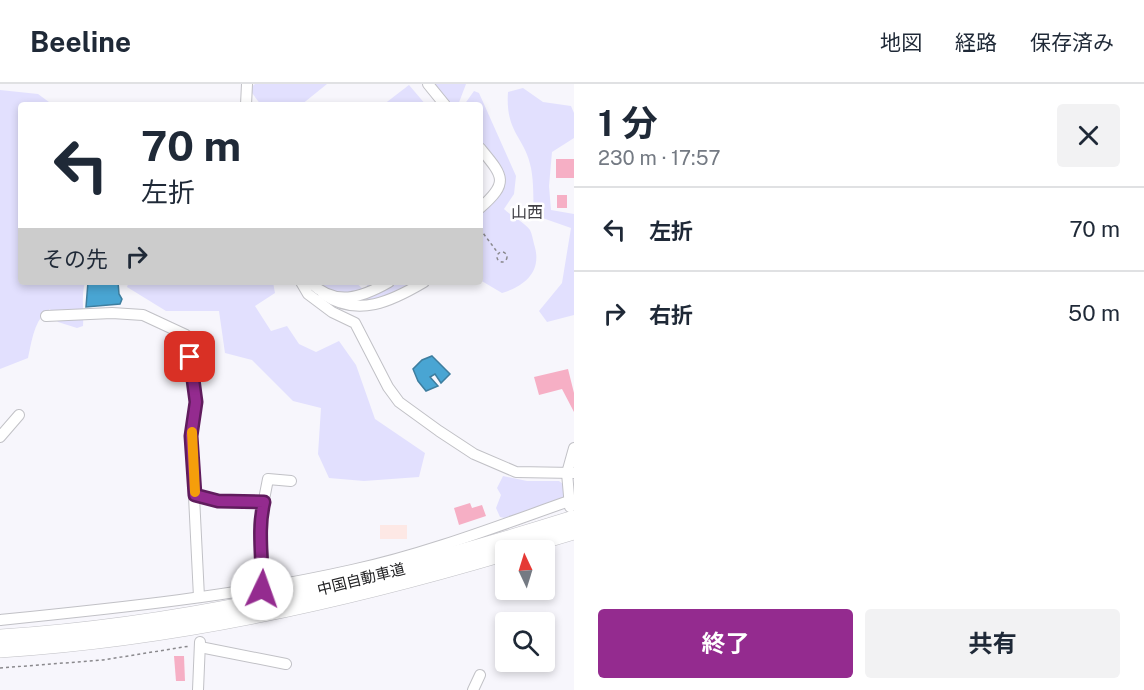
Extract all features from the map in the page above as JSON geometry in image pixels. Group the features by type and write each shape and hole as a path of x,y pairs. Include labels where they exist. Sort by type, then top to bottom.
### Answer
{"highway":[{"name":"中国自動車道","path":"0,637 101,628 253,605 390,572 571,509"},
{"path":"547,540 574,532"},
{"name":"中国自動車道","path":"0,650 100,641 252,618 495,556"}],"street":[{"path":"246,102 247,84"},
{"path":"428,84 443,102"},
{"path":"483,152 501,175 501,184 496,193 483,204"},
{"path":"303,285 308,294 324,306 355,323 388,387 399,402 474,454 516,472 570,473"},
{"path":"313,285 323,294 345,305 377,305 418,285"},
{"path":"323,294 360,297 383,285"},
{"path":"46,316 112,313 143,315 186,335 196,402 191,436 199,597"},
{"path":"0,437 19,415"},
{"path":"0,620 262,589 354,570 571,509 570,473 574,448"},
{"path":"262,589 263,557 259,525 268,479 291,481"},
{"path":"195,495 218,501 264,502"},
{"path":"198,690 200,644 286,664"},
{"path":"473,690 480,675"}],"path":[{"path":"483,233 498,253"},
{"path":"0,669 104,660 200,644"}],"shaded area":[{"path":"255,84 327,84 305,102 259,102 249,89"},
{"path":"433,84 466,84 459,102 448,102"},
{"path":"409,85 423,102 387,102"},
{"path":"523,88 543,102 571,106 574,113 574,138 552,152 549,186 551,210 574,214 574,315 547,322 539,311 562,283 571,228 534,215 531,168 512,126 508,106 508,92"},
{"path":"0,90 38,94 49,102 18,102 18,285 85,285 83,326 77,328 58,322 50,309 37,324 28,358 0,369"},
{"path":"474,91 479,93 516,176 514,194 504,209 530,230 536,254 534,270 525,282 502,293 483,282 483,207 505,180 504,172 483,148 483,102 466,102"},
{"path":"128,285 274,285 275,293 255,306 271,331 287,326 299,344 316,352 339,341 356,365 375,419 425,453 419,477 364,481 329,478 318,454 321,408 293,401 252,360 225,353 219,311 166,311 127,287"},
{"path":"317,285 358,285 363,289 344,294"},
{"path":"390,285 416,285 360,304 352,299 372,295"},
{"path":"503,476 527,481 559,481 563,484 565,496 563,499 505,518 500,517 496,508 501,495 497,488"},
{"path":"380,525 407,525 407,539 380,539"}],"water":[{"path":"88,285 118,285 122,299 120,304 86,307"},
{"path":"432,356 450,374 441,383 435,374 430,377 438,386 426,391 418,381 413,369 422,360"}],"building":[{"path":"556,159 574,159 574,178 556,178"},
{"path":"557,195 567,195 567,208 557,208"},
{"path":"568,369 574,393 574,412 562,389 539,395 534,377"},
{"path":"470,503 472,508 482,505 486,516 459,525 454,508"},
{"path":"174,656 184,656 185,681 176,681"}],"slow traffic":[{"path":"192,432 195,492"}],"district":[{"name":"山西","path":"527,212"}],"route":[{"path":"190,357 196,402 191,436 195,495 218,501 264,502 259,525 263,557 262,589"}]}
